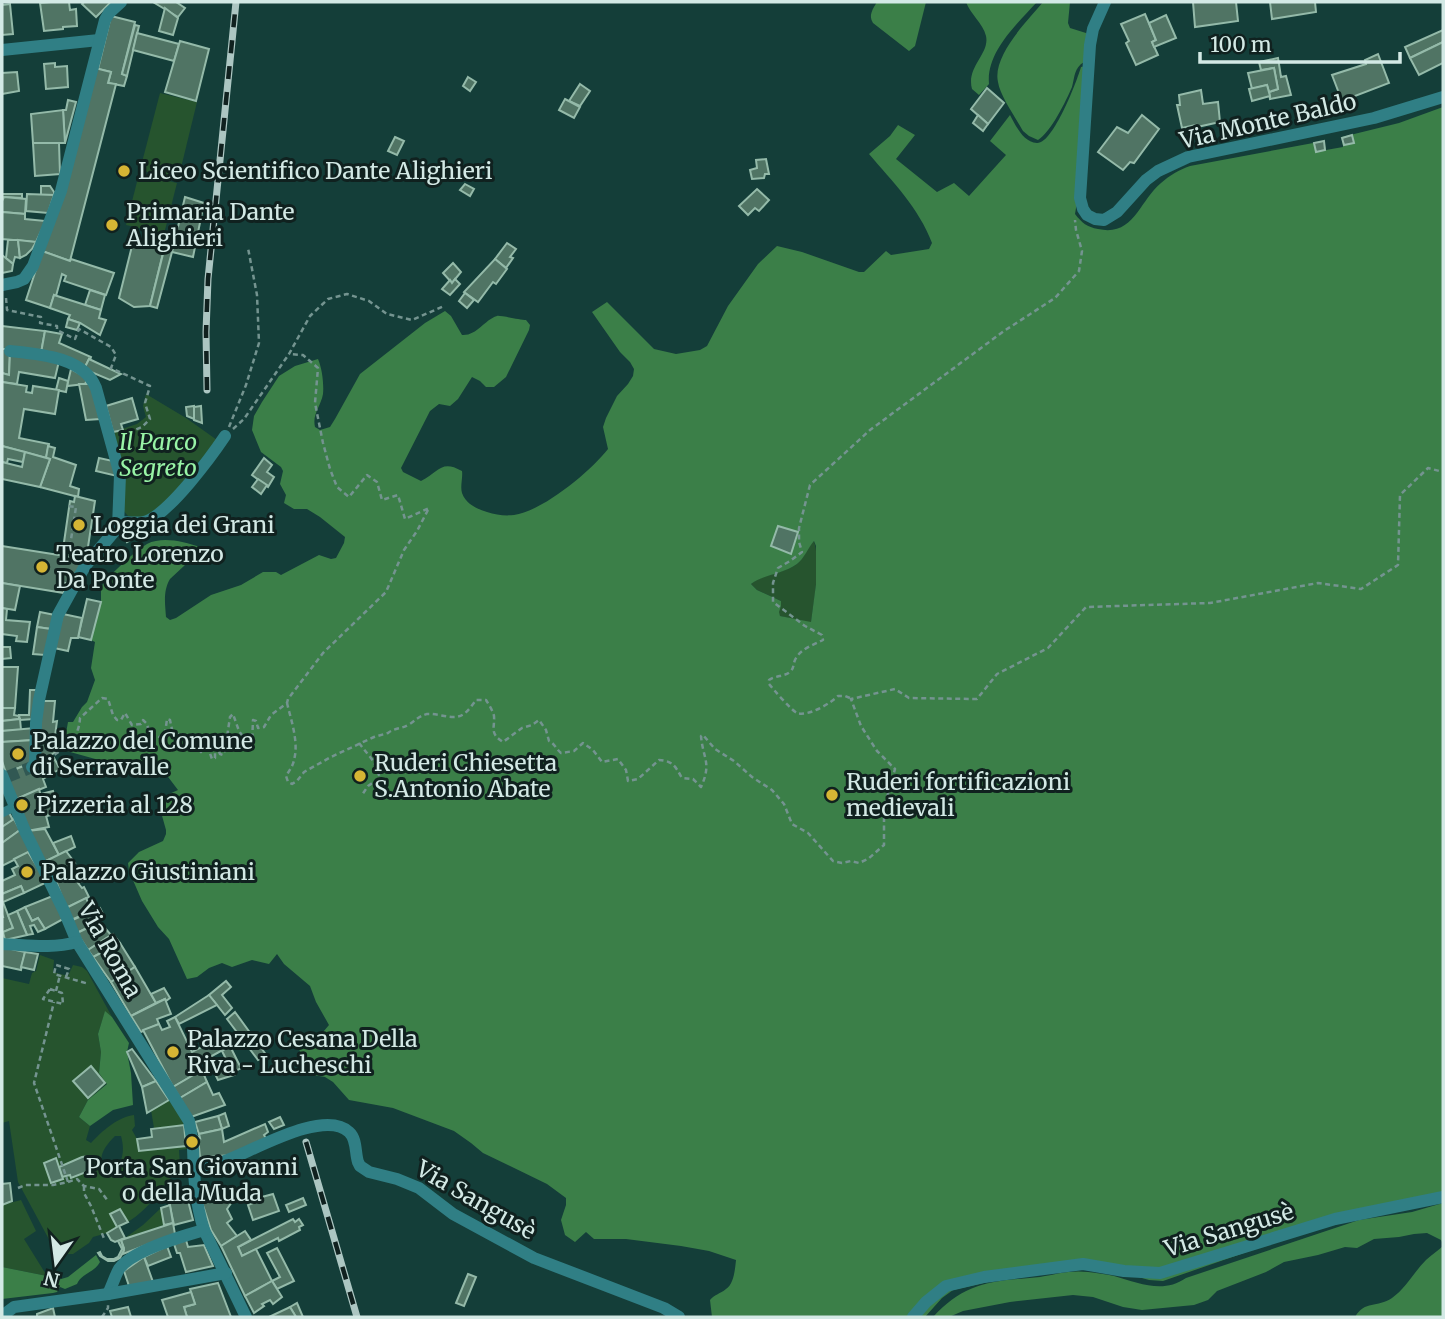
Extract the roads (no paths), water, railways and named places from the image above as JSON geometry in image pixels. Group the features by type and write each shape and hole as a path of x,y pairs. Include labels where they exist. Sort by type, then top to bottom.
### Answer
{"street":[{"path":"2,285 24,279 33,266 61,191 105,19 121,2"},
{"name":"Via Monte Baldo","path":"1104,2 1093,29 1090,46 1080,198 1083,209 1094,219 1110,218 1146,180 1158,171 1188,157 1374,118 1443,97"},
{"path":"2,50 99,40"},
{"path":"10,351 55,357 80,369 91,378 120,475 120,522 117,530 85,566 58,615 39,701 34,765"},
{"path":"120,522 144,522 165,508 206,463 225,436"},
{"name":"Via Roma","path":"4,777 14,807 76,942 189,1121 197,1203 204,1230 246,1317"},
{"path":"2,813 14,807"},
{"path":"2,943 57,947 76,942"},
{"name":"Via Sangusè","path":"194,1170 223,1162 297,1130 320,1126 340,1127 352,1136 358,1163 369,1172 419,1188 453,1214 534,1258 664,1308 679,1317"},
{"name":"Via Sangusè","path":"913,1317 946,1286 984,1277 1083,1264 1124,1271 1160,1273 1335,1219 1443,1197"},
{"path":"108,1294 120,1268 128,1259 204,1230"},
{"path":"2,1316 8,1306 108,1294 226,1273"}],"tunnel":[{"path":"7,777 32,767"}],"railway":[{"path":"207,390 208,279 236,2"},
{"path":"306,1142 357,1317"}],"place":[{"name":"Liceo Scientifico Dante Alighieri","path":"124,171"},
{"name":"Primaria Dante Alighieri","path":"112,225"},
{"name":"Loggia dei Grani","path":"79,525"},
{"name":"Teatro Lorenzo Da Ponte","path":"42,567"},
{"name":"Palazzo del Comune di Serravalle","path":"18,754"},
{"name":"Ruderi Chiesetta S.Antonio Abate","path":"360,776"},
{"name":"Ruderi fortificazioni medievali","path":"832,795"},
{"name":"Pizzeria al 128","path":"22,805"},
{"name":"Palazzo Giustiniani","path":"27,872"},
{"name":"Palazzo Cesana Della Riva - Lucheschi","path":"173,1052"},
{"name":"Porta San Giovanni o della Muda","path":"192,1142"}],"park label":[{"name":"Il Parco Segreto","path":"158,455"}]}
